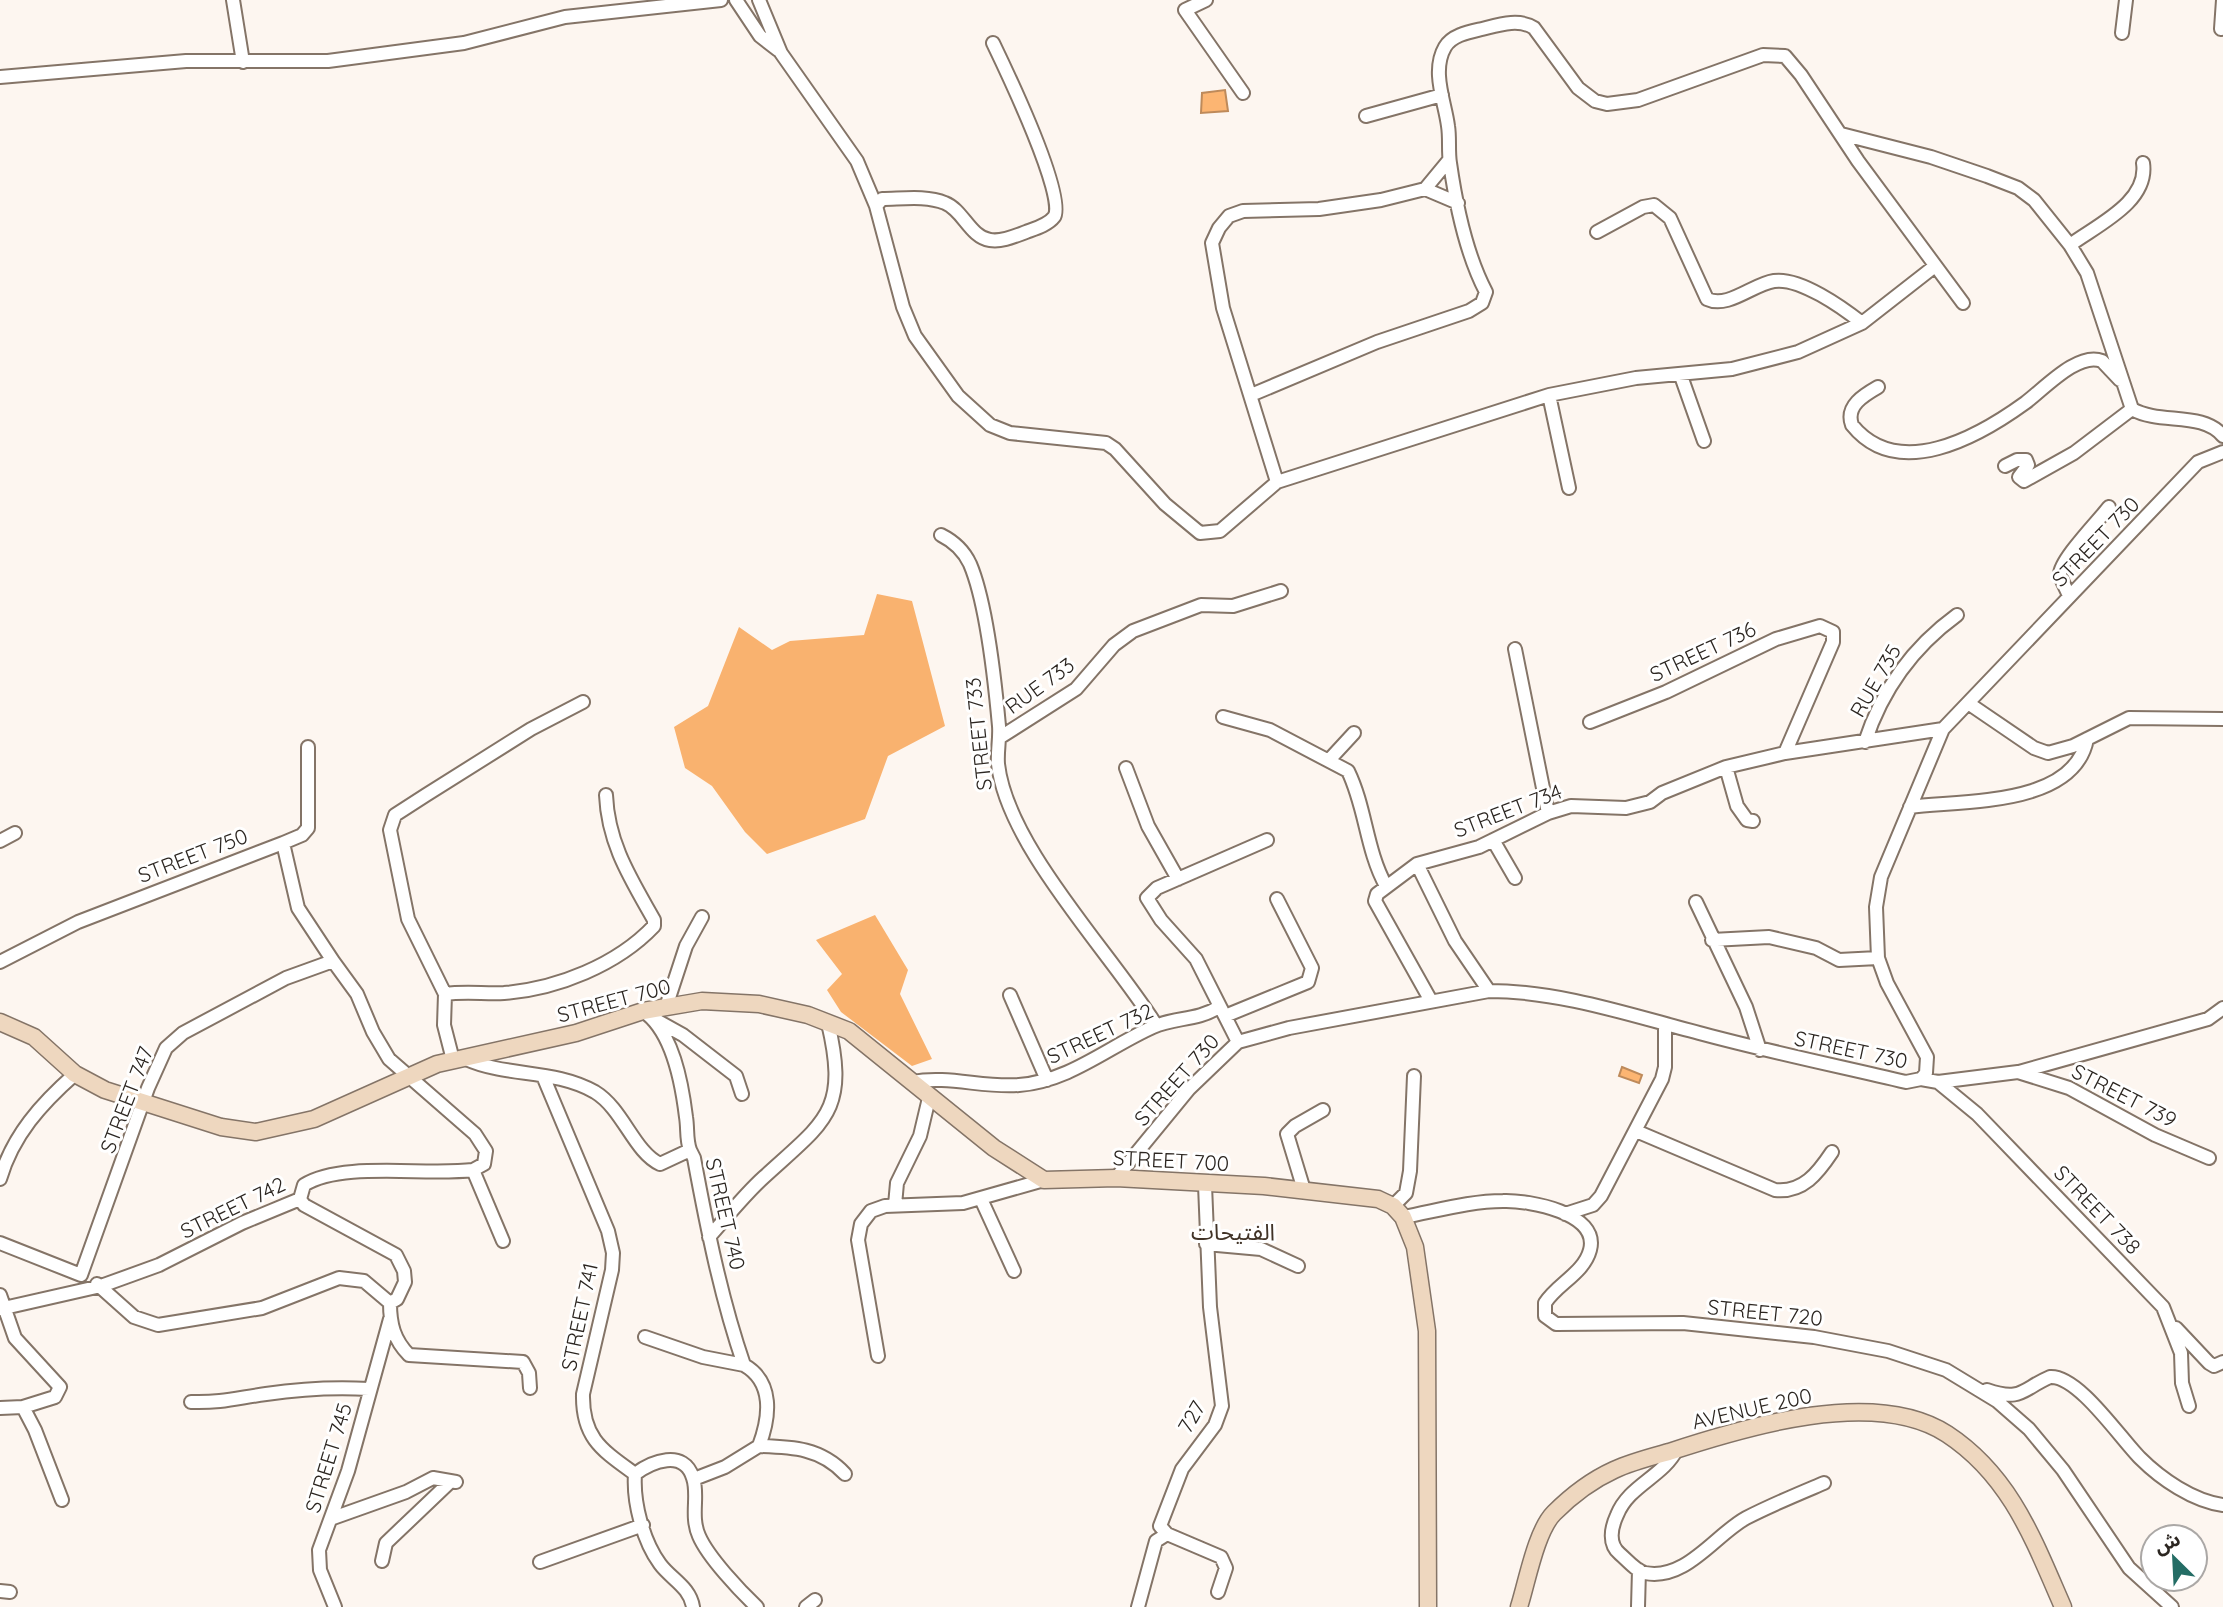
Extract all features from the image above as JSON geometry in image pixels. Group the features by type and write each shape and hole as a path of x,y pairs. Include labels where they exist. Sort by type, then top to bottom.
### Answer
{"main road":[{"name":"STREET 700","path":"0,1022 34,1037 75,1074 105,1090 221,1127 256,1132 314,1119 410,1076 459,1059 702,1001 759,1004 828,1023 857,1037 994,1148 1044,1180 1116,1178 1304,1190 1378,1199 1398,1211"},
{"path":"1398,1211 1415,1247 1427,1331 1428,1607"},
{"name":"AVENUE 200","path":"1519,1607 1544,1529 1552,1515 1575,1494 1615,1469 1677,1449 1817,1414 1889,1414 1923,1422 1946,1434 1988,1466 2004,1487 2035,1541 2063,1607"}],"street":[{"path":"233,0 243,62"},
{"path":"0,77 186,61 328,61 385,51 464,43 565,17 721,0"},
{"path":"736,0 760,36 780,53"},
{"path":"759,0 780,53 857,162 876,206 892,275 915,336 958,396 990,425 1010,433 1035,438 1106,443 1165,504 1200,533 1220,531 1277,482 1549,395 1636,378 1681,376 1732,369 1788,355 1862,323 1935,266"},
{"path":"1206,0 1185,10 1243,93"},
{"path":"2122,33 2126,0"},
{"path":"2221,29 2223,0"},
{"path":"1251,395 1377,342 1469,311 1482,303 1486,292 1458,203 1449,160 1449,132 1439,68 1444,48 1450,41 1491,27 1527,23 1538,33 1578,88 1595,101 1607,104 1638,100 1763,55 1780,53 1801,75 1857,161 1963,303"},
{"path":"876,206 882,199 897,201 923,198 945,203 981,237 989,240 1007,239 1037,228 1054,217 1057,208 1052,183 993,43"},
{"path":"1366,116 1442,95"},
{"path":"1841,134 1931,157 2018,188 2034,200 2070,245 2093,287 2132,409"},
{"path":"1857,161 1880,145"},
{"path":"1425,189 1449,160"},
{"path":"2070,245 2137,193 2145,174 2143,163"},
{"path":"1277,482 1223,308 1212,243 1229,216 1243,211 1352,205 1425,189 1458,203"},
{"path":"880,222 884,211 897,201"},
{"path":"1597,232 1643,207 1654,205 1670,218 1707,299 1728,299 1762,285 1782,281 1832,302 1862,323"},
{"path":"1878,387 1857,402 1851,411 1852,425 1880,448 1912,454 1938,448 2003,418 2071,367 2089,361 2102,361 2124,386"},
{"path":"1681,376 1704,441"},
{"path":"1549,395 1569,488"},
{"path":"2132,409 2151,416 2203,423 2223,436"},
{"path":"2004,466 2017,460 2026,460 2028,465 2019,477 2024,481 2074,453 2132,409"},
{"name":"STREET 730","path":"1116,1178 1189,1089 1238,1042 1289,1028 1489,991 1517,991 1550,997 1906,1082 1921,1079 1926,1073 1927,1057 1886,983 1878,958 1876,907 1881,877 1943,729 2198,462 2223,452"},
{"path":"2070,596 2060,574 2062,561 2076,550 2109,507"},
{"name":"STREET 733","path":"941,535 960,549 974,576 988,642 999,738 998,762 1005,797 1013,816 1053,881 1156,1026"},
{"name":"RUE 733","path":"999,738 1076,689 1126,635 1152,622 1201,605 1233,606 1281,591"},
{"name":"RUE 735","path":"1866,742 1875,718 1905,664 1931,635 1957,615"},
{"name":"STREET 736","path":"1590,722 1666,692 1776,639 1820,626 1833,632 1831,649 1785,753"},
{"path":"1515,649 1548,813"},
{"path":"459,1059 444,1025 445,994 408,919 390,830 393,819 531,729 583,702"},
{"path":"1968,702 2034,748 2048,753 2056,753 2129,718 2223,719"},
{"path":"1223,717 1270,730 1330,759 1348,771 1354,782 1371,849 1386,886 1377,894 1377,907 1431,1001"},
{"name":"STREET 734","path":"1386,886 1417,864 1493,840 1548,813 1571,806 1626,808 1650,803 1662,793 1726,767 1785,753 1943,729"},
{"path":"1330,759 1354,733"},
{"path":"1910,807 2034,792 2070,768 2085,750 2087,739"},
{"name":"STREET 750","path":"0,962 78,922 302,835 308,828 308,747"},
{"path":"1726,767 1740,813 1747,820 1753,821"},
{"path":"1126,768 1149,826 1178,879"},
{"path":"445,994 503,993 553,984 618,955 654,926 654,920 616,850 607,818 606,795"},
{"path":"0,841 15,833"},
{"path":"1238,1042 1190,950 1149,904 1150,893 1267,840"},
{"path":"1493,840 1515,878"},
{"path":"283,843 298,908 357,994 373,1032 389,1059 475,1134 487,1157 484,1164 473,1170 503,1241"},
{"path":"1417,864 1455,941 1489,991"},
{"name":"STREET 732","path":"912,1082 940,1079 1017,1085 1047,1080 1086,1064 1156,1026 1222,1012 1308,982 1312,968 1277,899"},
{"path":"1696,902 1746,1007 1760,1049"},
{"path":"690,1150 684,1102 670,1051 655,1013 702,917"},
{"path":"1712,940 1769,937 1816,948 1839,960 1878,958"},
{"name":"STREET 747","path":"81,1275 160,1056 176,1038 286,978 333,961"},
{"path":"1010,995 1047,1080"},
{"path":"2018,1072 2181,1028 2208,1019 2222,1008"},
{"path":"655,1013 736,1076 742,1094"},
{"path":"709,1237 753,1187 810,1138 829,1110 838,1080 828,1023"},
{"path":"1414,1076 1410,1171 1406,1193 1398,1211 1507,1200 1565,1214 1593,1205 1601,1196 1636,1131 1662,1079 1665,1067 1665,1024"},
{"name":"STREET 740","path":"459,1059 491,1069 519,1070 597,1093 617,1111 654,1161 667,1163 690,1150 694,1158 709,1237 744,1365 759,1373 766,1392 763,1436 759,1446"},
{"name":"STREET 739","path":"1938,1082 2018,1072 2069,1088 2155,1135 2209,1158"},
{"path":"0,1179 12,1147 25,1126 41,1106 75,1074"},
{"name":"STREET 741","path":"543,1076 601,1214 613,1252 612,1270 583,1394 583,1413 595,1442 635,1474"},
{"name":"STREET 738","path":"1921,1079 1938,1082 1977,1114 2103,1248 2159,1302 2172,1322 2183,1358 2182,1383 2189,1406"},
{"path":"895,1205 897,1183 920,1136 929,1097"},
{"path":"1304,1190 1287,1134 1295,1126 1323,1110"},
{"path":"1636,1131 1740,1177 1783,1191 1807,1182 1832,1152"},
{"name":"STREET 742","path":"4,1309 101,1286 159,1265 242,1223 300,1199 304,1185 322,1175 340,1172 473,1170"},
{"path":"878,1356 858,1240 861,1224 871,1211 895,1205 928,1205 981,1199 1044,1180"},
{"name":"727","path":"1138,1607 1156,1541 1167,1534 1160,1526 1179,1477 1215,1425 1222,1406 1206,1244 1205,1185"},
{"path":"300,1199 304,1205 396,1255 404,1271 405,1282 397,1299 390,1303"},
{"path":"981,1199 1014,1271"},
{"name":"STREET 720","path":"1565,1214 1584,1225 1591,1242 1586,1260 1545,1303 1545,1316 1556,1324 1683,1323 1814,1337 1922,1360 1968,1381 2018,1416 2043,1443 2129,1568 2172,1607"},
{"path":"0,1243 81,1275 101,1286 134,1317 158,1325 275,1304 339,1278 364,1281 390,1303 390,1319 397,1341 409,1355 523,1363 529,1373 530,1388"},
{"path":"1206,1244 1261,1249 1298,1266"},
{"path":"0,1295 15,1338 60,1387 55,1397 23,1407 0,1408"},
{"name":"STREET 745","path":"335,1607 323,1580 319,1560 321,1544 333,1518 390,1319"},
{"path":"2172,1322 2210,1363 2214,1366 2223,1362"},
{"path":"645,1337 703,1357 744,1365"},
{"path":"1968,1381 2000,1395 2013,1396 2030,1391 2050,1377 2061,1378 2090,1402 2151,1469 2195,1497 2223,1505"},
{"path":"191,1402 225,1403 263,1394 316,1388 369,1389"},
{"path":"23,1407 38,1437 62,1500"},
{"path":"694,1479 725,1467 759,1446 812,1451 836,1464 845,1474"},
{"path":"1677,1449 1667,1465 1638,1486 1617,1515 1612,1544 1639,1570 1660,1573 1686,1563 1743,1519 1824,1483"},
{"path":"693,1607 685,1590 659,1564 638,1510 635,1474 658,1461 676,1460 688,1469 694,1479 693,1511 700,1539 758,1607"},
{"path":"333,1518 406,1492 433,1478 453,1482 386,1543 382,1562"},
{"path":"540,1562 643,1525"},
{"path":"1167,1534 1221,1557 1226,1568 1218,1592"},
{"path":"1638,1607 1639,1570"}],"shaded area":[{"path":"1225,90 1228,111 1201,113 1202,93"},
{"path":"877,594 912,601 945,726 888,756 865,819 767,854 745,832 712,786 685,768 674,727 708,706 739,627 772,650 790,641 864,635"},
{"path":"875,915 908,970 900,994 932,1059 912,1066 841,1012 827,990 842,974 816,940"},
{"path":"1622,1067 1642,1075 1639,1083 1619,1076"}],"district":[{"name":"الفتيحات","path":"1233,1232"}]}
